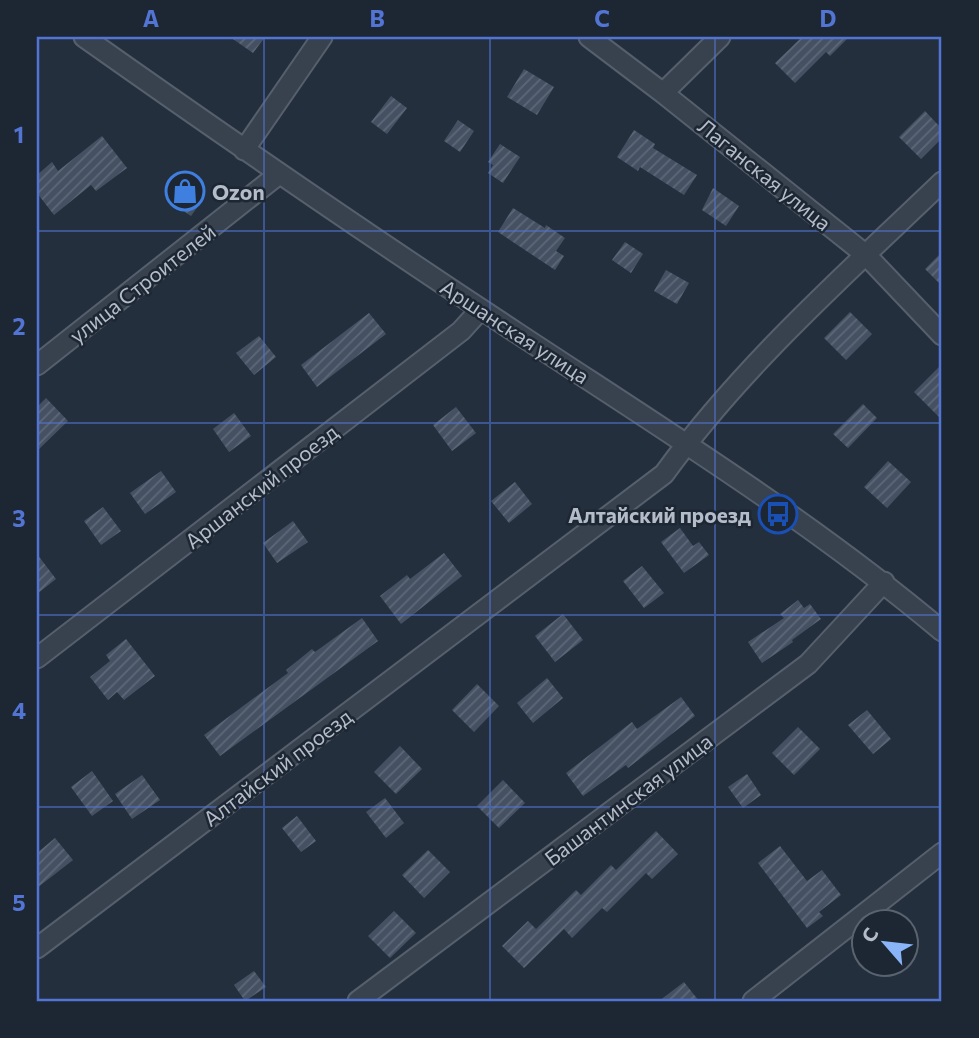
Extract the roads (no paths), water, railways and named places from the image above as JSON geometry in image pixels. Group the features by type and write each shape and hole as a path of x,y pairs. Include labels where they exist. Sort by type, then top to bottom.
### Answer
{"street":[{"name":"Аршанская улица","path":"84,37 279,174 686,444 884,582 942,631"},
{"path":"244,150 322,37"},
{"name":"Лаганская улица","path":"589,37 866,255 942,335"},
{"path":"663,93 720,37"},
{"name":"улица Строителей","path":"37,365 279,174"},
{"name":"Алтайский проезд","path":"37,948 664,474 686,444 781,335 942,183"},
{"name":"Аршанский проезд","path":"37,659 461,331 481,309"},
{"name":"Башантинская улица","path":"358,1001 808,664 884,582"},
{"path":"753,1001 942,853"}],"place":[{"name":"Ozon","path":"185,191"},
{"name":"Алтайский проезд","path":"778,514"}]}
